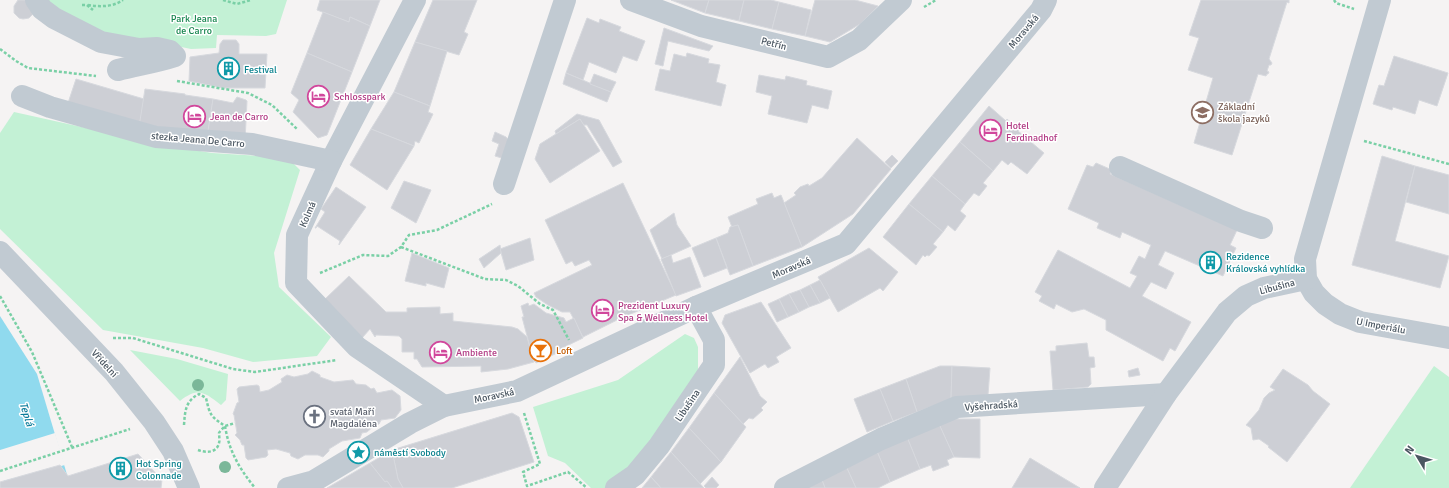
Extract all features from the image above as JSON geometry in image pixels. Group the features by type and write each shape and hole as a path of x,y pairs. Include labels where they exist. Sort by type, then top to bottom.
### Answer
{"street":[{"path":"36,0 42,9 54,18 101,42 139,48 157,48 170,51 175,56 118,70"},
{"name":"Kolmá","path":"296,283 297,235 331,161 415,0"},
{"path":"504,184 565,0"},
{"name":"Petřín","path":"631,0 701,26 828,57 859,40 901,0"},
{"name":"Moravská","path":"444,406 517,391 696,308 846,244 1041,10 1046,0"},
{"name":"Libušina","path":"1105,488 1166,394 1227,312 1246,296 1264,288 1306,279 1305,259 1380,0"},
{"name":"stezka Jeana De Carro","path":"22,96 50,107 156,138 252,144 331,161"},
{"path":"1120,167 1241,221 1262,228"},
{"name":"Vřídelní","path":"0,252 114,372 154,422 173,451 189,488"},
{"name":"U Imperiálu","path":"1306,279 1314,293 1325,304 1340,314 1360,322 1449,338"},
{"path":"288,488 314,480 410,423 444,406 357,347 296,283"},
{"name":"Libušina","path":"616,488 635,475 659,446 714,365 714,340 696,308"},
{"name":"Vyšehradská","path":"785,488 881,439 957,407 1166,394"}],"path":[{"path":"88,5 99,7 118,4 123,0"},
{"path":"223,0 237,4 251,0"},
{"path":"0,49 28,68 97,76 118,70"},
{"path":"172,80 248,93 272,105 299,130"},
{"path":"1357,140 1449,164"},
{"path":"296,283 362,255 388,256 401,247 409,235 437,230 496,202 504,184"},
{"path":"401,247 485,279 506,280 518,286 540,304 553,310 580,362"},
{"path":"0,296 32,352 72,447"},
{"path":"111,338 133,338 233,369 255,372 339,360"},
{"path":"517,391 540,464 523,472 528,486 568,472 587,488"},
{"path":"184,426 186,408 191,398 199,394 206,398 213,418 225,426 228,443 238,464 255,488"},
{"path":"0,471 154,422"},
{"path":"193,446 206,452 212,451 217,448 220,443 219,434 225,426 235,423"}],"green space":[{"name":"Park Jeana de Carro","path":"45,0 287,0 276,34 266,36 217,35 216,48 191,49 96,33"},
{"path":"14,112 163,145 212,153 275,157 293,163 300,170 274,253 279,287 331,337 317,356 253,362 203,348 103,330 0,229 0,133"},
{"path":"685,334 694,338 698,347 698,374 634,465 605,488 591,488 565,463 548,456 533,407 618,380"},
{"path":"130,350 177,359 228,374 226,400 221,405 205,394 196,393 180,401"},
{"path":"1434,366 1449,377 1449,488 1350,488"}],"water":[{"name":"Teplá","path":"0,316 37,374 71,488 6,488 0,468"}],"pier":[{"path":"55,433 65,465 3,481 0,471 0,450"}],"building":[{"path":"18,0 30,0 34,13 29,18 19,18 14,13 14,6"},
{"path":"320,0 380,0 370,26 350,17 349,22 317,10"},
{"path":"433,0 477,0 464,32 468,34 459,55 415,42"},
{"path":"671,0 709,0 705,13"},
{"path":"709,0 744,0 739,21 705,13"},
{"path":"744,0 771,0 779,2 772,29 739,21"},
{"path":"815,0 855,0 878,6 860,24 830,42 805,36"},
{"path":"1201,0 1289,0 1289,3 1287,2 1269,59 1272,63 1269,65 1267,71 1269,72 1266,76 1258,74 1232,155 1194,143 1213,78 1188,70 1199,38 1189,35"},
{"path":"779,2 811,10 805,36 772,29"},
{"path":"323,12 349,22 350,17 370,26 352,72 307,53"},
{"path":"587,18 599,23 600,19 621,27 619,31 645,41 637,61 623,56 616,73 589,62 583,80 566,73"},
{"path":"664,28 713,46 709,51 668,41 663,66 655,64"},
{"name":"Festival","path":"223,40 236,40 239,44 239,54 267,54 265,88 224,88 189,81 190,57 219,53 220,44"},
{"path":"415,42 447,51 430,106 394,92"},
{"name":"Schlosspark","path":"307,53 352,72 327,135 318,138 293,112 299,100 291,93"},
{"path":"687,53 709,59 708,63 720,65 716,82 726,85 721,106 655,90 660,69 670,71 674,54 686,57"},
{"path":"1394,56 1448,73 1437,106 1419,100 1415,114 1393,107 1392,110 1373,104 1379,85 1384,86"},
{"path":"566,73 611,92 607,102 563,84"},
{"path":"594,74 616,82 611,92 590,84"},
{"path":"759,75 785,80 786,76 807,81 806,85 832,91 828,109 812,105 807,123 768,114 772,96 756,92"},
{"path":"76,79 144,99 139,128 67,106"},
{"path":"145,89 213,99 207,138 139,127"},
{"path":"394,92 430,106 428,112 433,114 419,143 415,141 414,146 371,129"},
{"path":"237,97 247,101 245,141 207,137 213,99 233,103"},
{"path":"989,106 1006,121 1007,119 1019,130 1018,131 1044,153 1027,174 1011,162 1008,165 1002,160 993,171 960,142"},
{"path":"577,114 599,120 622,162 613,167 587,125 583,125 580,119 556,134 555,131"},
{"path":"580,119 600,151 550,183 535,159 540,144"},
{"path":"371,129 414,146 387,190 350,165"},
{"path":"495,132 506,137 511,143 505,159 495,156 499,144 492,141"},
{"path":"857,138 891,169 853,214 802,247 784,203 796,195 794,193 800,187 808,184 809,186 822,178"},
{"path":"960,142 993,171 983,183 987,186 979,196 974,193 965,204 932,176"},
{"path":"892,155 898,161 891,168 885,162"},
{"path":"1382,156 1415,166 1395,241 1449,256 1440,288 1352,265"},
{"name":"Rezidence Královská vyhlídka","path":"1096,163 1112,170 1110,174 1237,230 1230,245 1236,248 1223,276 1165,251 1158,265 1174,273 1166,289 1151,282 1142,296 1191,322 1175,351 1170,348 1163,361 1106,330 1106,320 1084,309 1072,312 1056,304 1054,309 1039,301 1042,296 1035,292 1058,250 1130,288 1137,276 1130,273 1139,256 1145,259 1151,245 1122,232 1120,238 1097,228 1099,223 1068,209 1087,165 1093,167"},
{"path":"1415,166 1449,175 1449,214 1406,202"},
{"path":"932,176 965,204 960,211 966,216 955,231 948,225 943,232 909,204"},
{"path":"404,181 431,190 416,223 391,208"},
{"path":"623,183 676,295 621,318 583,337 570,312 562,312 548,305 536,297 534,293 592,265 589,260 575,266 572,261 566,264 545,220"},
{"path":"336,187 366,207 339,245 340,241 317,226 315,228 325,212 321,209"},
{"path":"772,193 774,198 781,195 802,247 753,266 738,225 732,227 728,217 758,204 756,199"},
{"path":"909,204 943,232 933,244 937,247 929,256 927,255 925,257 923,255 916,265 883,237"},
{"path":"674,213 677,225 691,246 662,259 650,230"},
{"path":"738,225 753,266 730,275 716,238 728,233 730,227"},
{"path":"530,238 534,260 506,270 500,249"},
{"path":"716,238 727,268 704,277 692,248"},
{"path":"500,245 501,253 484,268 479,259"},
{"path":"869,248 898,272 883,291 880,288 838,312 818,277"},
{"path":"412,253 449,268 444,288 426,283 426,286 405,281"},
{"path":"671,255 673,263 690,257 701,287 676,296 661,259"},
{"path":"349,276 386,312 407,312 407,308 440,307 440,314 453,313 453,321 512,327 518,329 527,337 534,362 508,369 481,372 481,366 422,367 417,359 414,359 414,352 402,352 402,339 399,336 376,335 375,337 370,329 362,338 324,300"},
{"path":"820,280 830,298 820,303 810,285"},
{"path":"810,285 820,303 809,307 800,290"},
{"path":"800,290 809,307 799,312 789,294"},
{"path":"789,294 799,312 788,317 779,299"},
{"path":"779,299 788,317 777,322 768,304"},
{"path":"761,302 791,348 776,357 779,362 768,368 765,364 750,373 722,323 725,315"},
{"path":"528,303 529,306 534,304 546,313 564,318 566,322 574,318 583,338 556,351 557,353 536,363 535,361 534,362 522,317 524,317 521,306"},
{"path":"1087,343 1089,357 1094,357 1095,367 1090,368 1091,384 1088,387 1053,390 1050,351 1056,351 1056,346"},
{"path":"740,357 760,396 767,402 761,408 763,410 753,419 749,418 743,424 714,393"},
{"path":"940,366 952,366 951,399 917,412 906,379"},
{"path":"952,366 990,368 988,395 951,399"},
{"path":"1138,368 1140,375 1129,377 1128,371"},
{"path":"1283,369 1308,385 1313,391 1330,404 1287,462 1259,439 1253,440 1251,428 1246,425 1259,410 1264,398 1275,390 1270,387"},
{"name":"svatá Maří Magdaléna","path":"312,371 320,375 320,377 334,382 353,380 356,384 366,385 371,389 374,388 377,393 392,390 400,396 401,410 395,418 381,420 379,424 375,425 367,432 362,433 360,438 342,441 329,449 323,457 318,455 305,455 298,459 291,456 290,453 276,449 267,450 268,455 266,457 248,460 246,458 244,445 242,445 240,440 235,435 237,433 233,414 237,403 239,402 237,389 239,387 257,385 259,386 260,392 269,390 282,382 281,379 287,375 294,377 308,374"},
{"path":"906,379 917,412 893,421 880,389"},
{"path":"880,389 893,421 867,432 854,399"},
{"path":"714,393 746,427 721,462 689,428"},
{"path":"512,413 519,417 534,462 452,488 403,488 398,479 392,450"},
{"path":"955,419 980,419 980,458 954,457 939,424"},
{"path":"939,424 954,457 947,460 949,465 933,471 931,465 920,469 907,437"},
{"path":"689,428 721,462 700,484 671,452"},
{"path":"907,437 920,469 890,482 876,449"},
{"path":"876,449 890,482 878,488 856,488 846,466"},
{"path":"392,450 398,479 403,488 392,488 387,481 385,482 370,463"},
{"path":"671,452 704,488 661,488 651,477"},
{"name":"Hot Spring Colonnade","path":"138,454 162,480 161,488 0,488 0,482 60,465 68,476"},
{"path":"1030,458 1080,488 1012,488"},
{"path":"370,463 385,482 387,481 392,488 327,488"},
{"path":"846,466 856,488 825,488 822,480"},
{"path":"651,477 661,488 642,488"},
{"path":"712,477 719,485 716,488 706,488 704,486"},
{"path":"822,480 825,488 808,488"}],"place":[{"name":"Festival","path":"228,69"},
{"name":"Schlosspark","path":"319,96"},
{"name":"Základní škola jazyků","path":"1202,112"},
{"name":"Jean de Carro","path":"194,116"},
{"name":"Hotel Ferdinadhof","path":"990,131"},
{"name":"Rezidence Královská vyhlídka","path":"1210,262"},
{"name":"Prezident Luxury Spa & Wellness Hotel","path":"603,311"},
{"name":"Loft","path":"541,350"},
{"name":"Ambiente","path":"440,352"},
{"name":"svatá Maří Magdaléna","path":"315,417"},
{"name":"náměstí Svobody","path":"358,452"},
{"name":"Hot Spring Colonnade","path":"121,469"}]}
